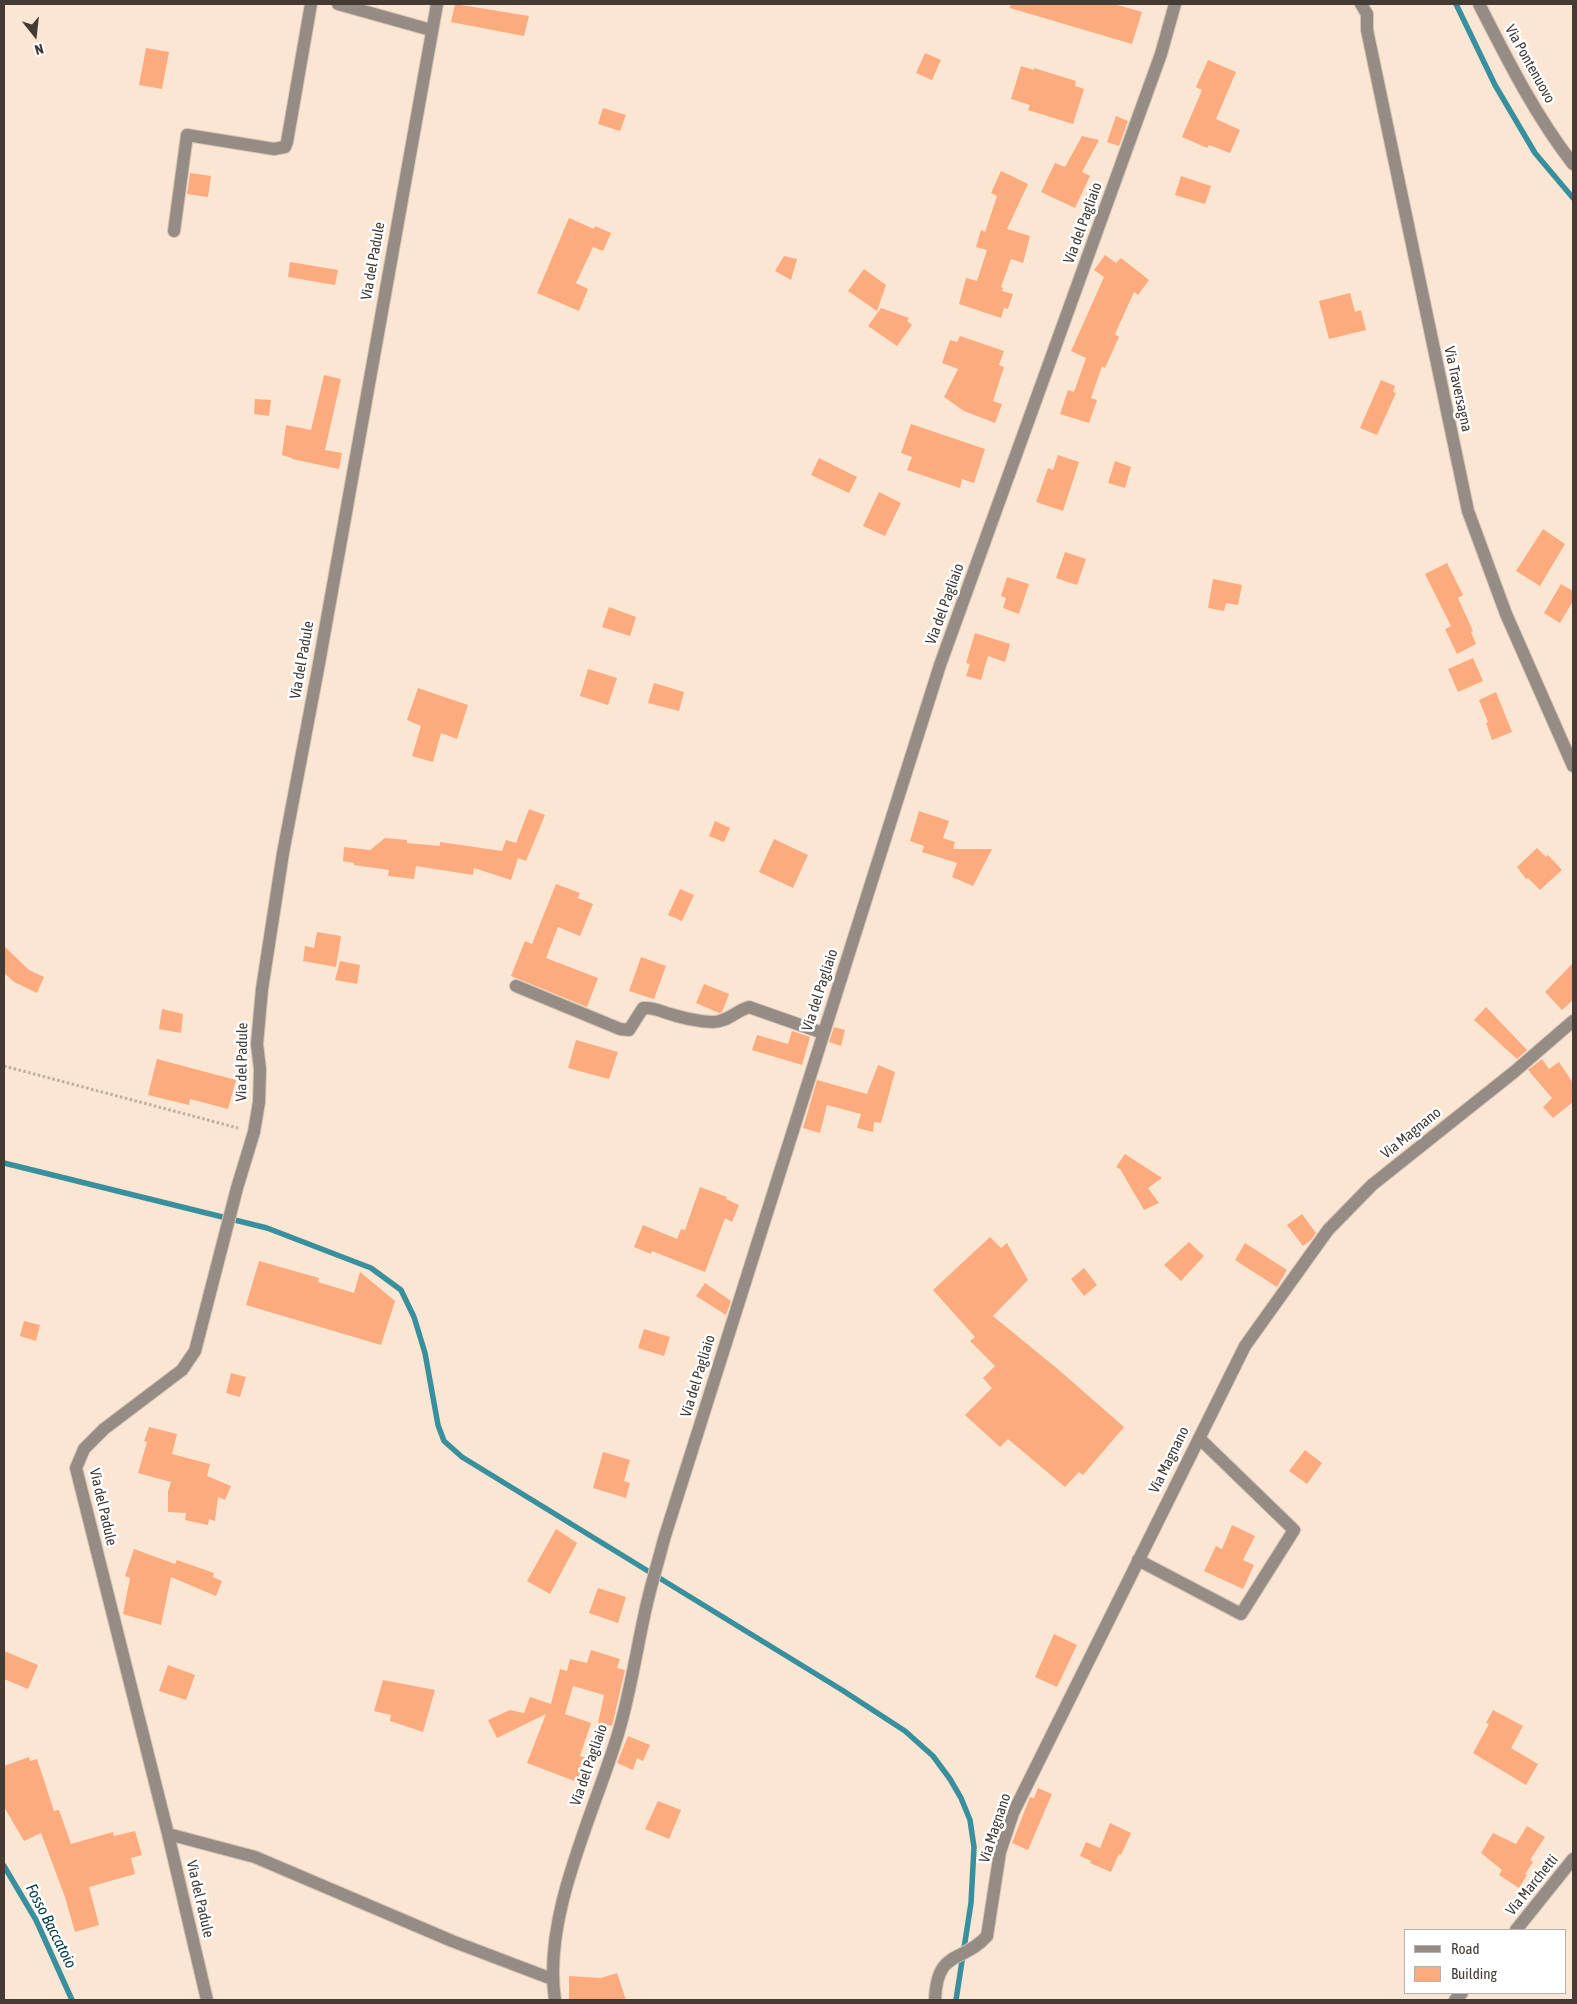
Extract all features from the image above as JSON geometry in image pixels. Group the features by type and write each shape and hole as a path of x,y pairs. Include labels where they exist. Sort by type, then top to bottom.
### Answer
{"street":[{"path":"174,231 187,135 274,149 285,147 311,4"},
{"path":"338,4 431,30"},
{"name":"Via del Padule","path":"207,2000 168,1834 76,1468 84,1449 104,1429 182,1370 195,1351 226,1228 254,1132 259,1102 260,1069 256,1044 262,989 283,853 318,669 437,4"},
{"name":"Via del Pagliaio","path":"555,2000 552,1979 557,1931 568,1884 596,1794 618,1734 652,1584 695,1440 940,665 1161,54 1175,4"},
{"name":"Via Traversagna","path":"1361,4 1367,14 1367,30 1468,511 1506,614 1573,766"},
{"name":"Via Pontenuovo","path":"1479,4 1516,76 1560,147 1573,164"},
{"path":"516,986 620,1029 629,1030 644,1008 652,1007 694,1020 714,1022 727,1019 739,1010 749,1008 823,1033"},
{"name":"Via Magnano","path":"935,2000 936,1986 943,1967 953,1957 980,1944 987,1936 1000,1852 1013,1813 1245,1346 1328,1230 1372,1185 1514,1072 1573,1021"},
{"path":"1138,1560 1241,1614 1294,1530 1199,1438"},
{"path":"168,1834 255,1857 452,1941 552,1979"},
{"name":"Via Marchetti","path":"1517,1929 1573,1859"}],"path":[{"path":"4,1066 254,1132"}],"building":[{"path":"455,4 529,16 524,36 451,22"},
{"path":"1010,4 1114,4 1142,12 1132,44 1010,8"},
{"path":"146,48 169,52 162,89 139,85"},
{"path":"925,53 941,60 932,80 916,73"},
{"path":"1208,60 1236,72 1216,119 1240,130 1230,153 1209,145 1207,148 1182,137 1202,90 1196,87"},
{"path":"1021,66 1076,81 1075,86 1084,89 1073,124 1028,110 1030,105 1011,99"},
{"path":"603,108 626,115 620,131 598,124"},
{"path":"1116,116 1128,121 1119,146 1107,142"},
{"path":"1082,136 1099,140 1082,172 1090,176 1075,208 1041,192 1055,163 1065,167"},
{"path":"1001,171 1028,184 1007,229 1030,236 1023,263 1011,259 1001,287 1003,288 1002,291 1013,294 1008,309 1004,308 1001,318 959,304 966,278 977,281 987,250 976,247 981,230 985,232 997,196 991,193"},
{"path":"190,173 211,176 208,197 187,194"},
{"path":"1181,176 1211,186 1205,204 1175,195"},
{"path":"569,218 594,229 595,226 611,233 603,251 593,247 576,283 588,289 579,311 537,293"},
{"path":"1105,255 1116,263 1121,258 1149,280 1138,295 1134,292 1115,334 1119,337 1105,368 1102,366 1091,398 1097,400 1089,423 1060,414 1068,390 1074,392 1086,358 1071,351 1104,277 1094,270"},
{"path":"784,256 797,259 791,280 775,271"},
{"path":"290,262 338,270 335,285 288,277"},
{"path":"864,269 886,285 877,311 848,291"},
{"path":"1350,293 1355,312 1361,310 1366,330 1329,339 1319,301"},
{"path":"881,308 909,318 907,321 912,325 897,346 868,326"},
{"path":"960,336 1004,351 999,365 1004,367 993,401 1002,404 995,423 964,411 944,397 958,369 942,363 950,340 957,342"},
{"path":"324,375 341,379 325,450 342,453 339,469 282,455 286,425 311,430"},
{"path":"1381,380 1395,386 1393,392 1396,393 1377,435 1360,428"},
{"path":"255,399 271,400 269,416 254,414"},
{"path":"911,424 985,449 974,483 962,479 960,488 907,470 912,457 901,453"},
{"path":"1058,455 1079,462 1063,511 1036,502 1048,468 1053,470"},
{"path":"819,458 857,477 849,493 811,475"},
{"path":"1115,461 1131,467 1125,488 1108,483"},
{"path":"879,492 901,503 885,536 863,526"},
{"path":"1543,529 1565,544 1540,586 1516,571"},
{"path":"1065,552 1086,559 1077,585 1056,578"},
{"path":"1447,563 1463,595 1458,598 1473,631 1471,632 1476,644 1457,654 1445,629 1451,626 1425,574"},
{"path":"1007,577 1029,584 1019,614 1003,608 1006,598 1001,596"},
{"path":"1213,579 1242,585 1238,605 1226,603 1224,611 1208,608"},
{"path":"1561,584 1573,591 1573,601 1560,623 1544,613"},
{"path":"609,607 636,617 630,636 602,627"},
{"path":"975,633 1010,644 1005,662 988,656 981,680 966,676 970,664 966,663"},
{"path":"1473,658 1483,681 1458,692 1448,669"},
{"path":"588,669 617,678 608,705 580,696"},
{"path":"654,683 684,692 679,711 648,703"},
{"path":"418,688 468,705 457,739 441,733 433,762 412,756 421,726 407,720"},
{"path":"1496,692 1512,732 1492,740 1486,723 1488,722 1479,700"},
{"path":"529,809 545,815 526,861 518,858 511,880 474,868 473,875 416,866 414,879 388,876 389,870 354,865 354,863 343,861 344,847 370,850 385,838 407,840 407,843 440,846 440,842 502,851 506,840 516,843"},
{"path":"919,811 949,821 943,838 955,842 953,849 992,849 973,886 952,877 957,863 922,852 924,846 910,841"},
{"path":"715,821 730,828 724,842 709,836"},
{"path":"774,839 808,855 793,888 759,872"},
{"path":"1537,848 1546,857 1548,855 1562,870 1540,890 1528,878 1526,879 1517,867"},
{"path":"556,884 580,893 578,898 593,904 580,936 558,927 546,958 598,978 587,1007 511,976 525,941 532,944"},
{"path":"680,889 694,895 682,921 668,915"},
{"path":"317,932 341,936 336,967 303,961 305,946 314,948"},
{"path":"4,946 29,970 44,977 37,993 14,982 4,973"},
{"path":"641,957 666,966 654,999 629,991"},
{"path":"340,961 360,965 357,984 335,980"},
{"path":"1573,963 1573,1000 1562,1010 1545,992"},
{"path":"704,984 729,994 722,1012 719,1013 696,1003"},
{"path":"1486,1007 1527,1050 1517,1059 1474,1020"},
{"path":"162,1009 183,1014 181,1033 159,1029"},
{"path":"834,1027 845,1030 841,1046 829,1042"},
{"path":"792,1031 810,1037 802,1065 752,1050 757,1035 788,1044"},
{"path":"576,1040 618,1052 609,1079 568,1068"},
{"path":"157,1059 236,1080 228,1109 190,1099 189,1105 148,1095"},
{"path":"1542,1059 1549,1069 1559,1062 1573,1083 1573,1102 1553,1118 1543,1107 1552,1098 1528,1070"},
{"path":"878,1065 895,1072 881,1123 874,1122 873,1132 857,1128 861,1114 827,1105 820,1133 803,1128 817,1080 867,1094"},
{"path":"1125,1154 1162,1178 1148,1188 1159,1203 1144,1210 1120,1169 1116,1167"},
{"path":"700,1187 727,1197 726,1199 739,1205 732,1222 725,1218 705,1272 652,1251 651,1254 634,1247 643,1225 677,1239 681,1229 685,1230"},
{"path":"1302,1214 1316,1233 1303,1246 1287,1225"},
{"path":"990,1237 1001,1248 1007,1243 1028,1280 993,1316 1124,1427 1083,1475 1079,1472 1065,1487 1008,1439 1000,1447 965,1415 992,1388 983,1378 995,1366 970,1341 975,1337 933,1290"},
{"path":"1189,1242 1204,1256 1181,1281 1164,1265"},
{"path":"1245,1243 1287,1270 1277,1287 1235,1260"},
{"path":"259,1261 319,1278 318,1282 354,1293 360,1272 395,1301 381,1345 246,1305"},
{"path":"1084,1268 1097,1285 1084,1296 1071,1279"},
{"path":"705,1283 731,1301 726,1315 696,1296"},
{"path":"24,1321 40,1325 36,1341 20,1336"},
{"path":"644,1329 670,1337 664,1356 638,1348"},
{"path":"231,1373 246,1377 240,1397 226,1393"},
{"path":"149,1427 177,1434 172,1454 210,1464 207,1476 231,1486 225,1500 218,1497 215,1521 209,1519 208,1525 185,1520 186,1513 168,1512 168,1491 171,1482 138,1473 147,1442 144,1441"},
{"path":"1305,1450 1322,1463 1307,1484 1289,1471"},
{"path":"603,1452 630,1460 624,1481 630,1483 626,1498 593,1488"},
{"path":"1232,1525 1255,1536 1243,1560 1254,1565 1243,1589 1204,1571 1216,1546 1222,1549"},
{"path":"556,1529 577,1543 550,1594 527,1581"},
{"path":"134,1549 175,1564 177,1560 214,1573 213,1577 222,1581 216,1596 171,1577 161,1625 123,1614 130,1578 125,1576"},
{"path":"598,1588 626,1597 618,1623 589,1613"},
{"path":"1054,1634 1077,1645 1057,1687 1035,1677"},
{"path":"591,1650 620,1659 617,1668 625,1670 612,1726 598,1723 604,1695 573,1686 565,1714 591,1723 580,1756 589,1759 580,1783 527,1763 546,1714 497,1738 488,1720 510,1710 524,1713 530,1697 551,1704 560,1669 567,1671 570,1659 587,1663"},
{"path":"4,1651 38,1665 28,1689 4,1679"},
{"path":"168,1665 195,1675 186,1700 159,1691"},
{"path":"383,1680 435,1690 423,1732 390,1721 391,1715 374,1711"},
{"path":"1493,1710 1523,1726 1511,1748 1538,1764 1526,1785 1473,1753 1489,1724 1486,1723"},
{"path":"628,1736 650,1745 643,1761 637,1758 633,1770 617,1763"},
{"path":"29,1757 30,1761 37,1759 54,1811 59,1810 71,1844 113,1832 114,1836 135,1831 142,1855 131,1858 135,1874 89,1887 99,1925 75,1932 65,1897 41,1833 24,1841 4,1807 4,1766"},
{"path":"1038,1788 1052,1794 1028,1850 1012,1843 1030,1797 1034,1798"},
{"path":"658,1801 681,1810 669,1839 645,1829"},
{"path":"1110,1823 1131,1833 1111,1872 1090,1863 1091,1861 1080,1856 1086,1842 1100,1848"},
{"path":"1527,1826 1545,1837 1530,1860 1533,1862 1519,1888 1499,1875 1502,1870 1481,1853 1493,1833 1516,1844"},
{"path":"617,1973 626,2000 569,2000 569,1976 601,1978"}],"waterway":[{"path":"1456,4 1495,85 1535,153 1573,198"},
{"path":"4,1163 267,1228 371,1268 401,1290 414,1317 425,1353 438,1425 444,1441 462,1457 842,1690 905,1731 933,1756 950,1779 961,1798 970,1820 974,1847 971,1903 956,2000"},
{"name":"Fosso Baccatoio","path":"4,1866 36,1920 72,2000"}]}
